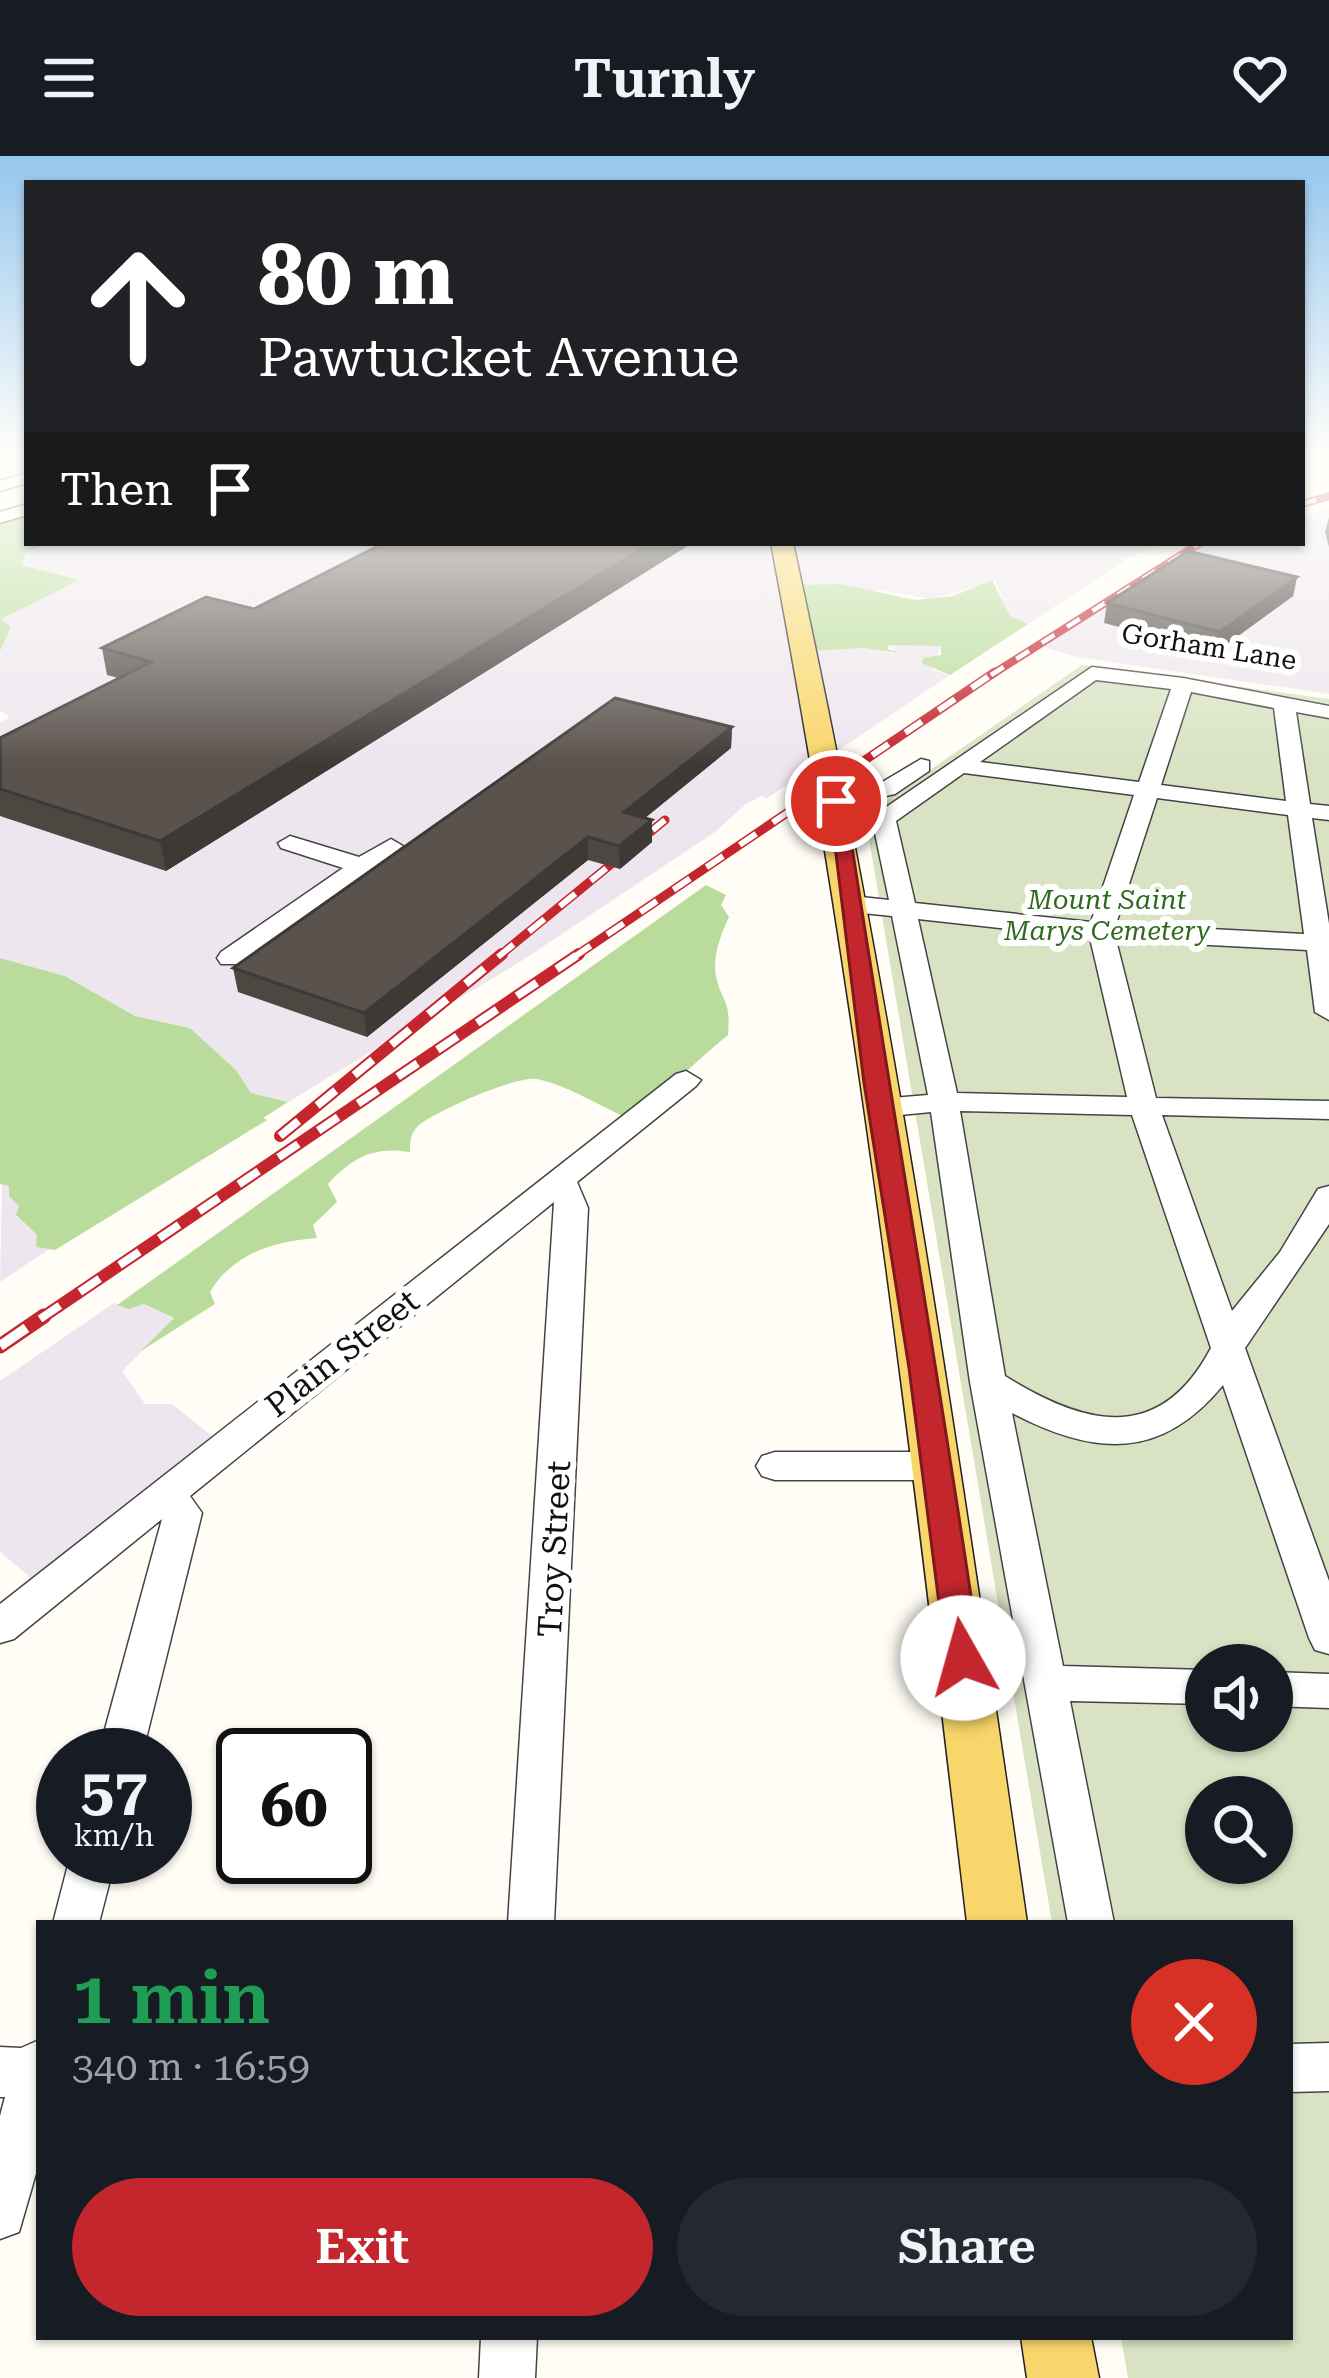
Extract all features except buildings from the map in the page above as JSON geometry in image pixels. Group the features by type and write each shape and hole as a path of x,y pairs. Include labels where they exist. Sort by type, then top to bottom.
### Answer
{"main road":[{"path":"785,558 836,801 880,1108 924,1368 997,1920"},
{"path":"1057,2340 1063,2378"}],"street":[{"name":"Gorham Lane","path":"836,801 887,789 1078,656 1329,693"},
{"path":"1090,1920 988,1382 944,1102 884,819 1092,674 1183,684 1329,712"},
{"path":"1183,684 1101,931 1144,1107 1228,1349 1315,1558 1329,1638"},
{"path":"1283,706 1329,1012"},
{"path":"959,766 1329,813"},
{"path":"290,843 362,866"},
{"path":"230,958 391,846"},
{"path":"852,912 1322,942"},
{"name":"Plain Street","path":"0,1627 686,1080"},
{"path":"880,1108 944,1102 1329,1110"},
{"name":"Troy Street","path":"531,1920 572,1208 560,1178"},
{"path":"988,1382 1074,1429 1120,1435 1145,1430 1181,1408 1212,1377 1246,1315 1288,1265 1329,1196"},
{"path":"775,1466 937,1466"},
{"path":"127,1728 183,1513 165,1493"},
{"path":"1045,1683 1185,1686"},
{"path":"1293,1690 1329,1691"},
{"path":"77,1920 86,1884"},
{"path":"1293,2068 1329,2067"},
{"path":"0,2213 29,2070"},
{"path":"507,2378 509,2340"}],"shaded area":[{"path":"24,558 1129,558 1028,624 1010,617 995,581 930,599 879,590 810,651 864,648 895,653 889,644 933,644 941,646 932,670 950,675 766,799 761,796 745,805 715,832 526,958 288,1102 251,1093 236,1070 190,1028 135,1016 65,976 0,958 0,723 10,717 0,711 0,651 11,627 0,619 77,580 22,565"},
{"path":"1178,558 1329,558 1329,694 1077,657 1044,647"},
{"path":"2,1184 9,1186 20,1206 16,1216 51,1248 0,1282"},
{"path":"114,1303 129,1309 144,1304 175,1319 122,1371 145,1404 172,1404 222,1444 45,1590 0,1552 0,1381"}],"green space":[{"path":"0,558 24,558 22,565 79,580 1,619 11,627 0,651"},
{"path":"992,580 1010,616 1028,624 950,675 922,663 923,658 941,655 941,646 889,645 888,649 899,653 864,648 810,651 798,585 840,584 916,600 953,596"},
{"name":"Mount Saint Marys Cemetery","path":"1082,665 1329,699 1329,2378 1128,2378 1122,2340 1293,2340 1293,1920 1051,1920 865,815"},
{"path":"706,885 726,895 721,905 729,917 715,969 727,1007 728,1035 631,1120 537,1079 495,1088 457,1104 418,1126 410,1152 375,1152 337,1175 328,1184 337,1202 313,1225 317,1238 271,1246 243,1259 210,1292 215,1304 141,1351 174,1318 144,1304 129,1309 117,1305"},
{"path":"0,958 65,976 135,1016 190,1028 236,1070 251,1093 288,1102 263,1118 267,1120 55,1250 36,1247 37,1235 16,1215 19,1206 9,1196 9,1186 0,1184"}],"railway":[{"path":"991,675 1177,558"},
{"path":"574,957 995,672"},
{"path":"498,957 665,820"},
{"path":"280,1136 502,954"},
{"path":"40,1319 579,954"},
{"path":"0,1346 44,1316"}],"route":[{"path":"836,801 876,1083 924,1368 963,1658"}]}
